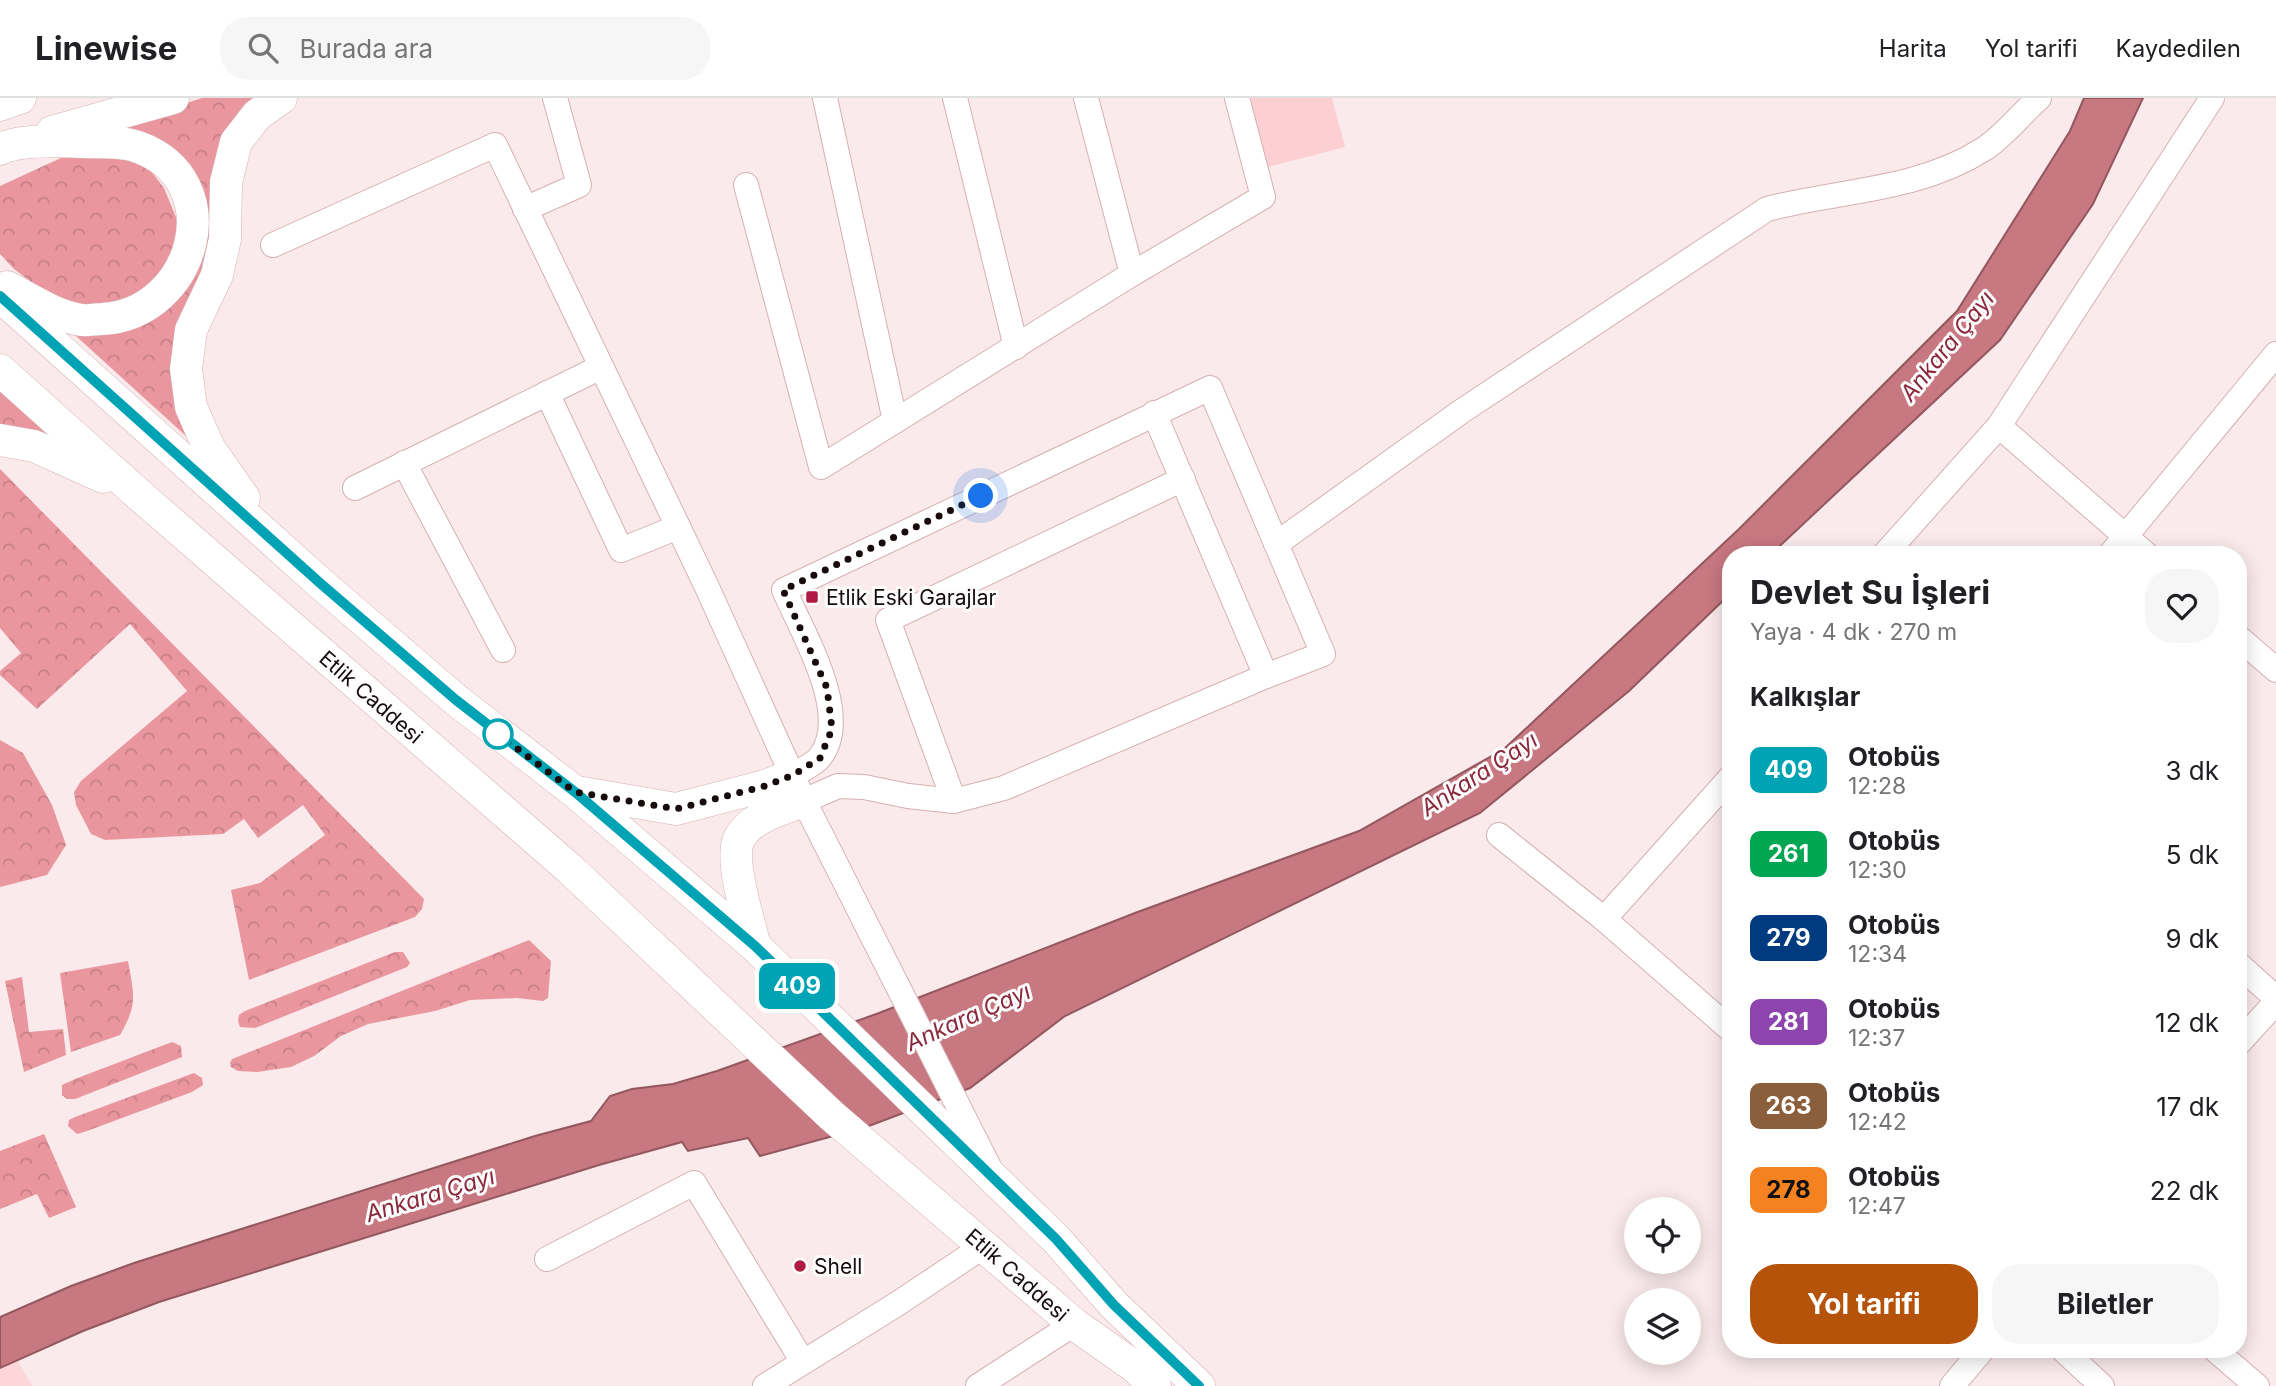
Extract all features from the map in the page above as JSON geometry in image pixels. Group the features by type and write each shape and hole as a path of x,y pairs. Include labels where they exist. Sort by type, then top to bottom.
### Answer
{"main road":[{"path":"0,105 20,98"},
{"path":"5,146 173,98"},
{"path":"275,542 209,449 191,407 186,369 191,330 217,275 225,240 226,182 236,142 257,116 281,98"},
{"path":"0,283 51,310 81,320 119,318 147,306 170,286 182,270 194,230 192,208 183,184 166,163 137,147 74,142 5,146"},
{"path":"0,296 456,700 575,792 755,946"},
{"name":"Etlik Caddesi","path":"0,370 137,493 570,869 832,1116 1074,1324 1135,1367 1155,1386"},
{"path":"0,440 34,446 70,460 137,493"},
{"path":"575,792 676,809 765,786 799,788"},
{"path":"755,946 736,860 739,838 752,824 771,813 799,788"},
{"name":"Etlik Caddesi","path":"755,946 810,998 943,1109 996,1182 1056,1239 1114,1305 1199,1386"},
{"path":"1056,1239 1224,1386"},
{"path":"1074,1324 1098,1354 1131,1386"}],"street":[{"path":"525,209 579,186 555,98"},
{"path":"825,98 895,421"},
{"path":"956,98 1016,347"},
{"path":"1086,98 1132,274"},
{"path":"746,185 821,467 1132,274 1263,197 1237,98"},
{"path":"1276,544 1462,411 1767,209 1924,178 1984,149 2039,98"},
{"path":"1892,546 1999,426 2212,98"},
{"path":"273,245 495,145 678,527 799,788 902,991 943,1109"},
{"path":"1999,426 2118,546 2276,354"},
{"path":"355,488 601,367"},
{"path":"1210,388 1323,654 1004,788 954,801 908,796 864,786 799,788 820,758 832,729 827,688 783,590 1210,388"},
{"path":"547,393 621,550 678,527"},
{"path":"1154,413 1266,676"},
{"path":"404,463 503,650"},
{"path":"954,801 888,620 1183,479"},
{"path":"2247,643 2272,659"},
{"path":"1604,919 1722,787"},
{"path":"1499,835 1604,919 1722,1022"},
{"path":"2247,973 2276,1000 2247,1034"},
{"path":"547,1259 694,1183 803,1363"},
{"path":"765,1386 984,1246"},
{"path":"978,1386 1074,1324"},
{"path":"1952,1386 1975,1358"},
{"path":"2072,1358 2102,1386"},
{"path":"2225,1358 2258,1386"}],"shaded area":[{"path":"1245,98 1332,98 1345,147 1264,168"},
{"path":"17,1360 32,1386 0,1386 0,1368"}],"green space":[{"path":"202,98 264,98 215,224 175,378 186,436 65,326 133,325 201,221 115,126"},
{"path":"110,156 147,166 164,188 178,222 173,249 156,280 129,303 96,310 54,299 14,269 0,254 0,186 63,157"},
{"path":"0,386 58,441 0,429"},
{"path":"0,469 424,899 422,909 415,917 249,980 231,890 260,883 325,835 303,805 258,838 244,819 223,834 105,840 91,834 76,805 74,792 81,781 187,691 130,624 37,709 0,675 0,671 21,653 0,628"},
{"path":"0,740 23,753 52,805 66,845 47,875 0,887"},
{"path":"529,940 551,961 548,998 543,1001 517,998 470,1000 435,1011 368,1024 341,1036 314,1056 291,1067 257,1072 238,1071 231,1067 232,1059"},
{"path":"395,952 403,952 410,963 407,967 255,1028 240,1027 239,1015 245,1011"},
{"path":"128,961 133,999 130,1015 120,1035 71,1052 60,973"},
{"path":"22,977 29,1032 63,1029 66,1055 24,1072 5,981"},
{"path":"172,1042 181,1046 182,1057 75,1099 67,1099 62,1095 62,1085"},
{"path":"194,1073 202,1078 203,1085 192,1092 77,1134 68,1126 69,1120 75,1117"},
{"path":"44,1134 76,1207 49,1218 37,1194 0,1209 0,1151"}],"water":[{"name":"Ankara Çayı","path":"2084,98 2143,98 2093,204 2000,340 1780,546 1722,546 1722,602 1629,691 1480,813 1065,1016 970,1088 866,1127 760,1156 748,1138 688,1151 682,1142 599,1165 159,1302 83,1331 0,1368 0,1317 71,1286 134,1263 535,1136 591,1121 610,1096 632,1089 673,1084 717,1071 879,1013 1135,913 1359,831 1504,749 1739,529 1957,311 2070,131"}],"bus line":[{"name":"409","path":"0,296 320,583 456,700 575,792 755,946 1056,1239 1114,1305 1199,1386"}],"place":[{"name":"Etlik Eski Garajlar","path":"812,597"},
{"name":"Shell","path":"800,1266"}],"route":[{"path":"498,734 575,792 676,809 765,786 793,775 820,758 832,729 827,688 783,590 981,496"}]}
